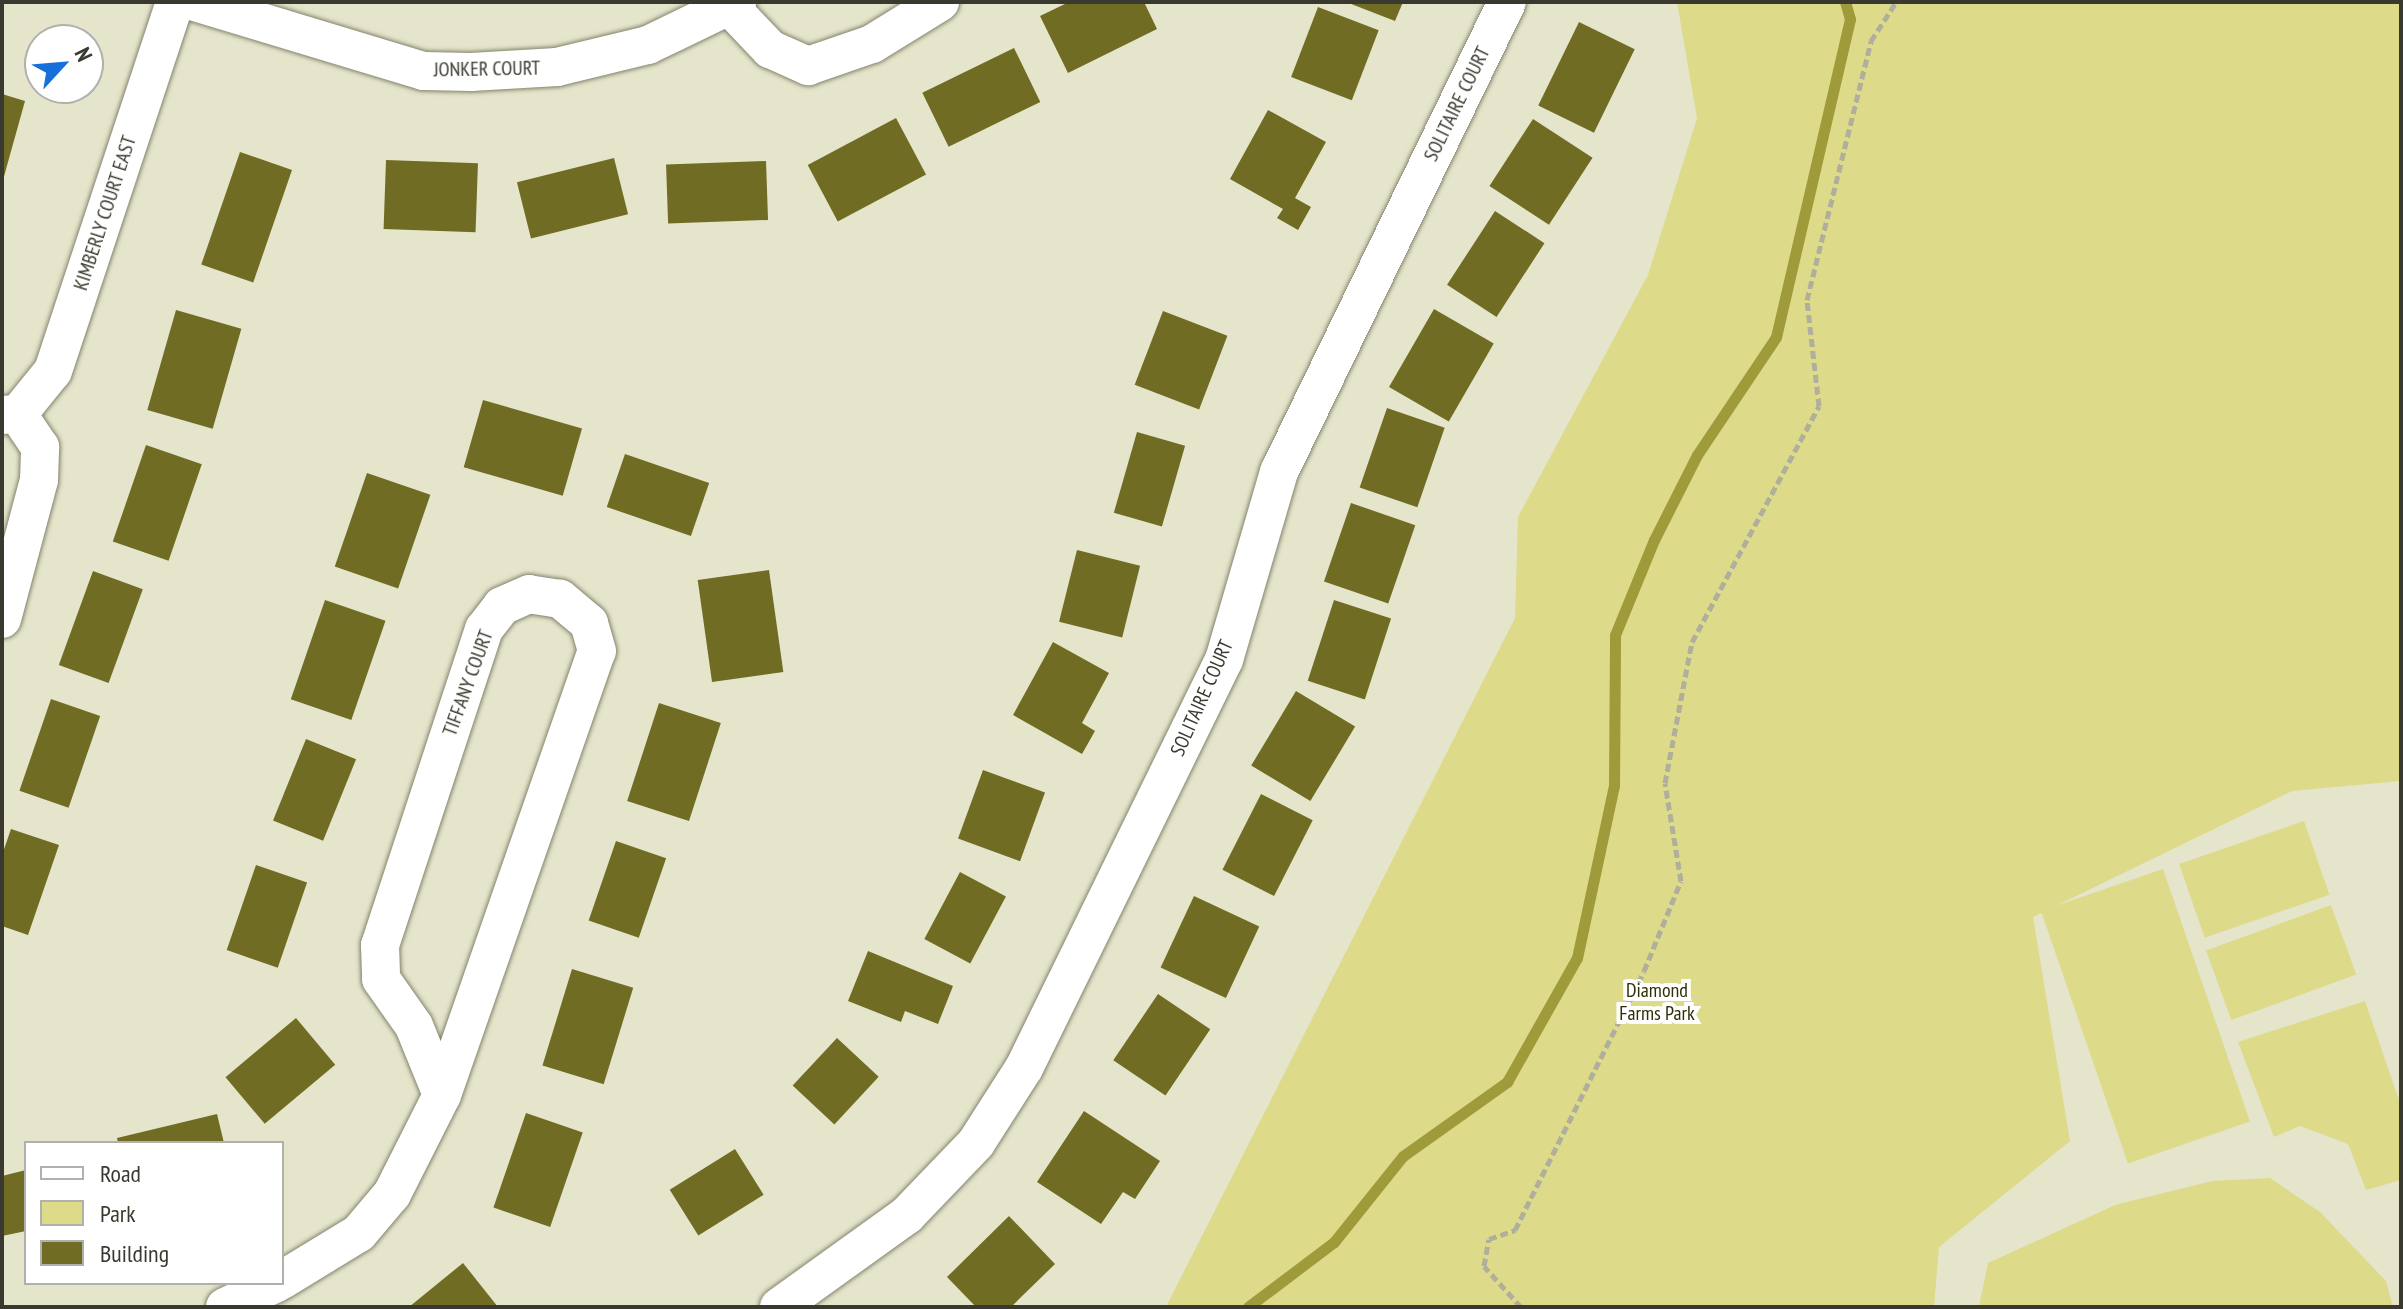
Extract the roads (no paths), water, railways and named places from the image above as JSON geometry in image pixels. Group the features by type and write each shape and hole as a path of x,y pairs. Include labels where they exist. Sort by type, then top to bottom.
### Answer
{"street":[{"name":"KIMBERLY COURT EAST","path":"2,619 39,480 40,447 10,414 53,371 175,2"},
{"name":"JONKER COURT","path":"195,2 424,71 471,72 557,67 648,45 734,5 770,49 808,66 872,44 940,2"},
{"name":"SOLITAIRE COURT","path":"779,1307 825,1295 976,1143 1024,1068 1224,660 1279,472 1507,2"},
{"name":"TIFFANY COURT","path":"284,1280 317,1263 367,1223 392,1194 442,1095 597,651 589,623 560,599 529,594 502,606 484,629 380,945 381,979 414,1026 442,1095"},
{"name":"TIFFANY COURT","path":"225,1307 273,1285"}],"waterway":[{"path":"1248,1307 1334,1242 1403,1156 1507,1082 1577,958 1614,786 1615,635 1654,540 1697,455 1776,337 1850,19 1845,2"}],"park label":[{"name":"Diamond Farms Park","path":"1657,1002"}]}
